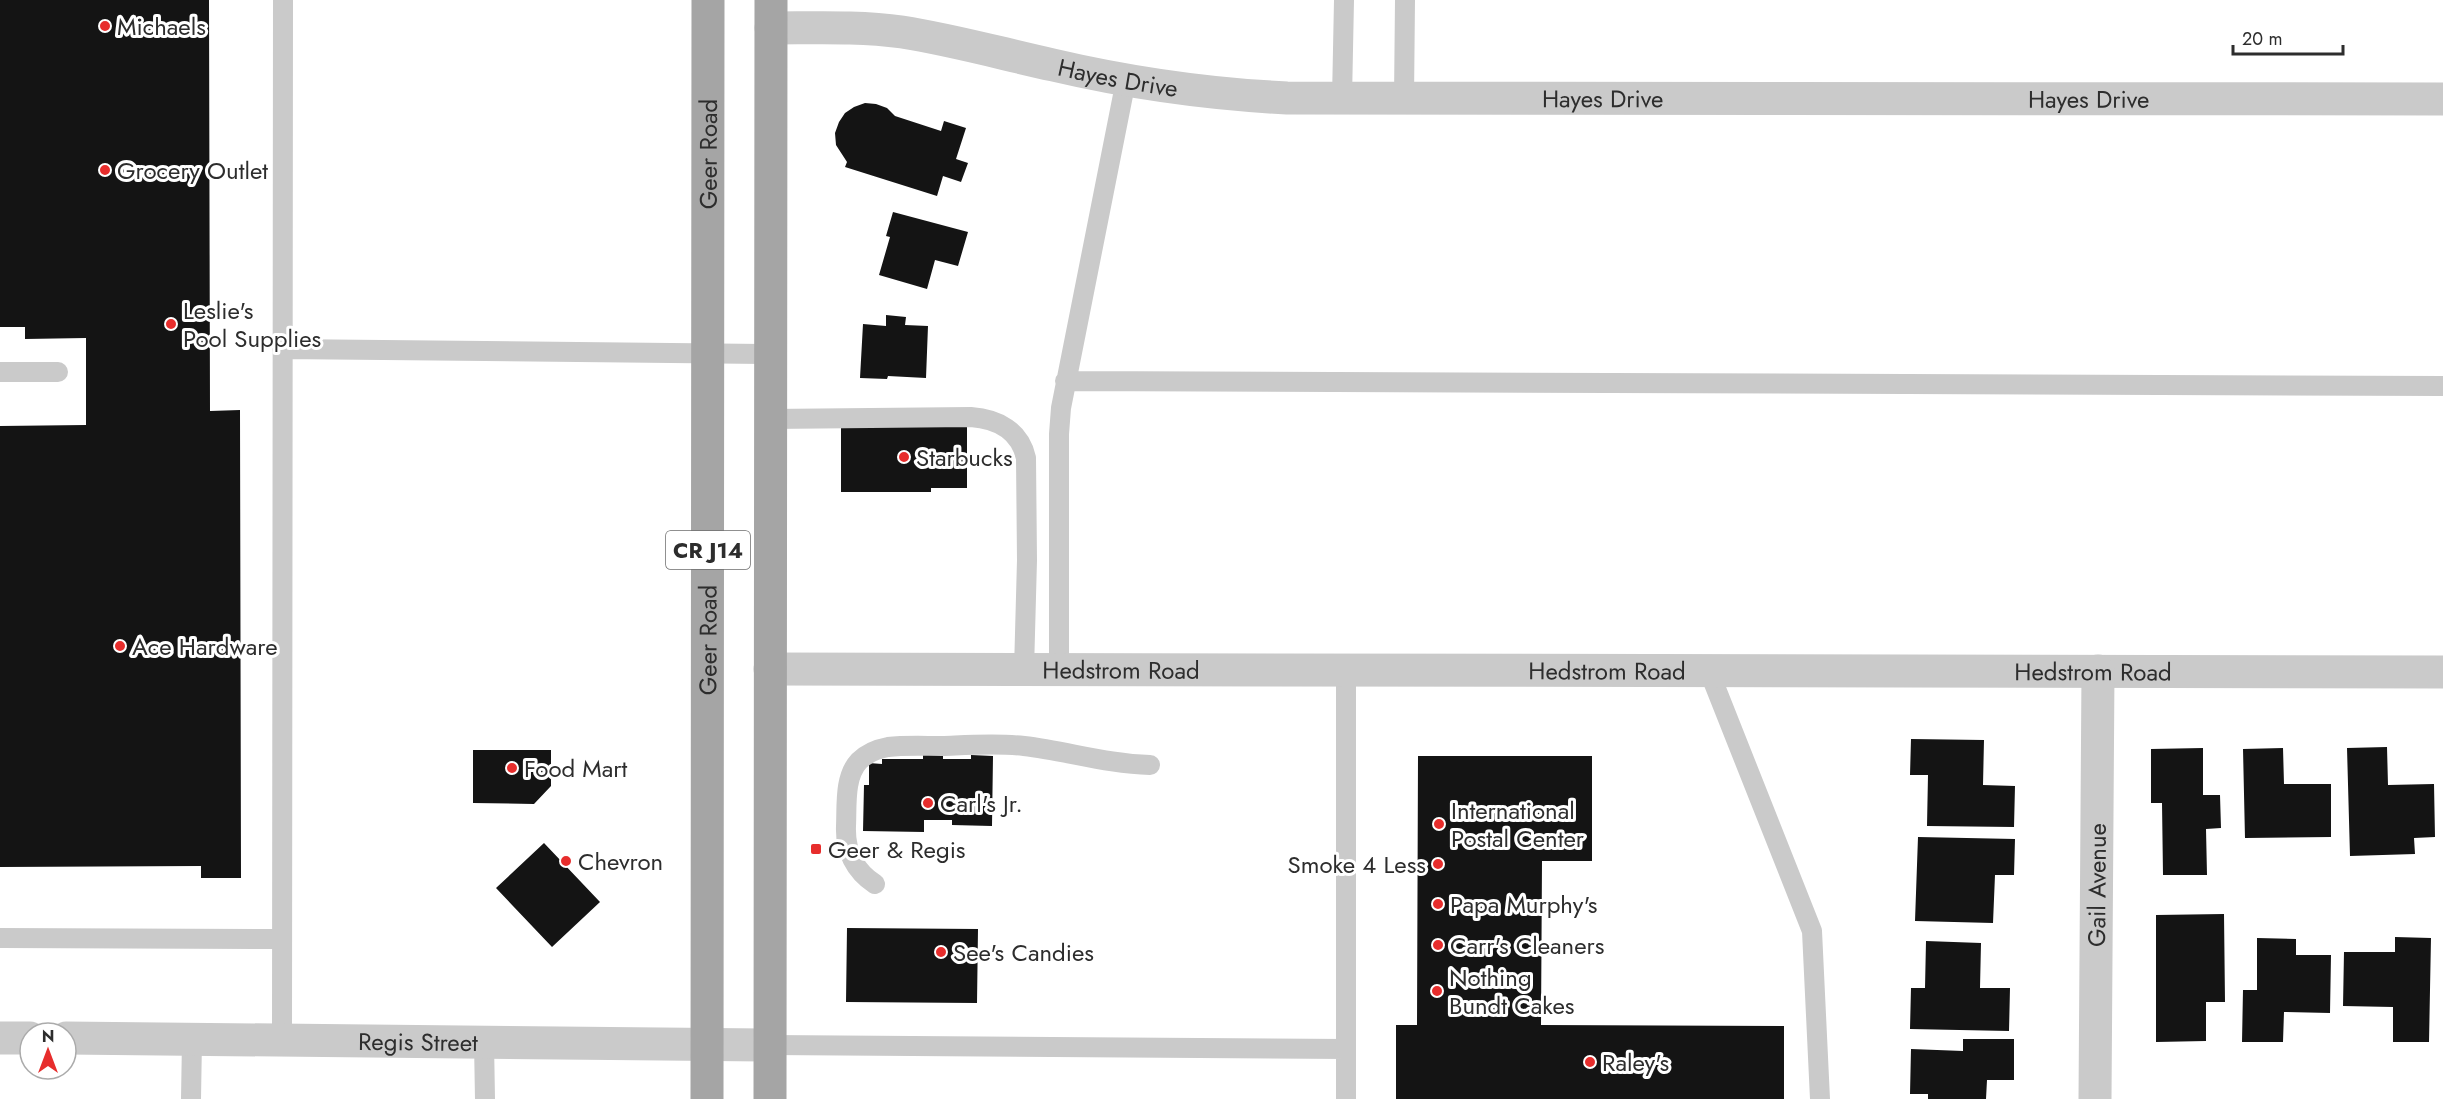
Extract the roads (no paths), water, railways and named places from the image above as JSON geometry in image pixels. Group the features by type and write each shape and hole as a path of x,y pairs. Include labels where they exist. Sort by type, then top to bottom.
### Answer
{"main road":[{"name":"Geer Road","path":"707,1099 708,0"},
{"name":"CR J14","path":"770,1099 771,14"}],"street":[{"name":"Hayes Drive","path":"771,14 942,39 1126,80 1247,96 1342,99 2443,99"},
{"name":"Hedstrom Road","path":"770,669 2443,672"},
{"name":"Gail Avenue","path":"2095,1099 2097,671"},
{"path":"0,1038 18,1038"},
{"name":"Regis Street","path":"78,1038 770,1045"}],"lane":[{"path":"282,1040 283,0"},
{"path":"1342,99 1344,0"},
{"path":"1404,0 1404,99"},
{"path":"1059,670 1059,434 1065,381 1126,80"},
{"path":"282,349 770,354"},
{"path":"0,372 58,372"},
{"path":"1065,381 2443,386"},
{"path":"770,419 971,417 995,422 1016,435 1024,449 1026,459 1027,560 1024,670"},
{"path":"1346,670 1347,1099"},
{"path":"1709,671 1812,931 1820,1099"},
{"path":"875,884 855,866 847,846 846,830 849,780 857,763 870,753 895,747 1024,746 1122,764 1150,765"},
{"path":"0,938 282,939"},
{"path":"191,1099 192,1040"},
{"path":"484,1042 484,1099"},
{"path":"770,1045 1347,1049"}],"place":[{"name":"Michaels","path":"105,26"},
{"name":"Grocery Outlet","path":"105,170"},
{"name":"Leslie's Pool Supplies","path":"171,324"},
{"name":"Starbucks","path":"904,457"},
{"name":"Ace Hardware","path":"120,646"},
{"name":"Food Mart","path":"512,768"},
{"name":"Carl's Jr.","path":"928,803"},
{"name":"International Postal Center","path":"1439,824"},
{"name":"Geer & Regis","path":"816,849"},
{"name":"Chevron","path":"566,861"},
{"name":"Smoke 4 Less","path":"1438,864"},
{"name":"Papa Murphy's","path":"1438,904"},
{"name":"Carr's Cleaners","path":"1438,945"},
{"name":"See's Candies","path":"941,952"},
{"name":"Nothing Bundt Cakes","path":"1437,991"},
{"name":"Raley's","path":"1590,1062"}]}
